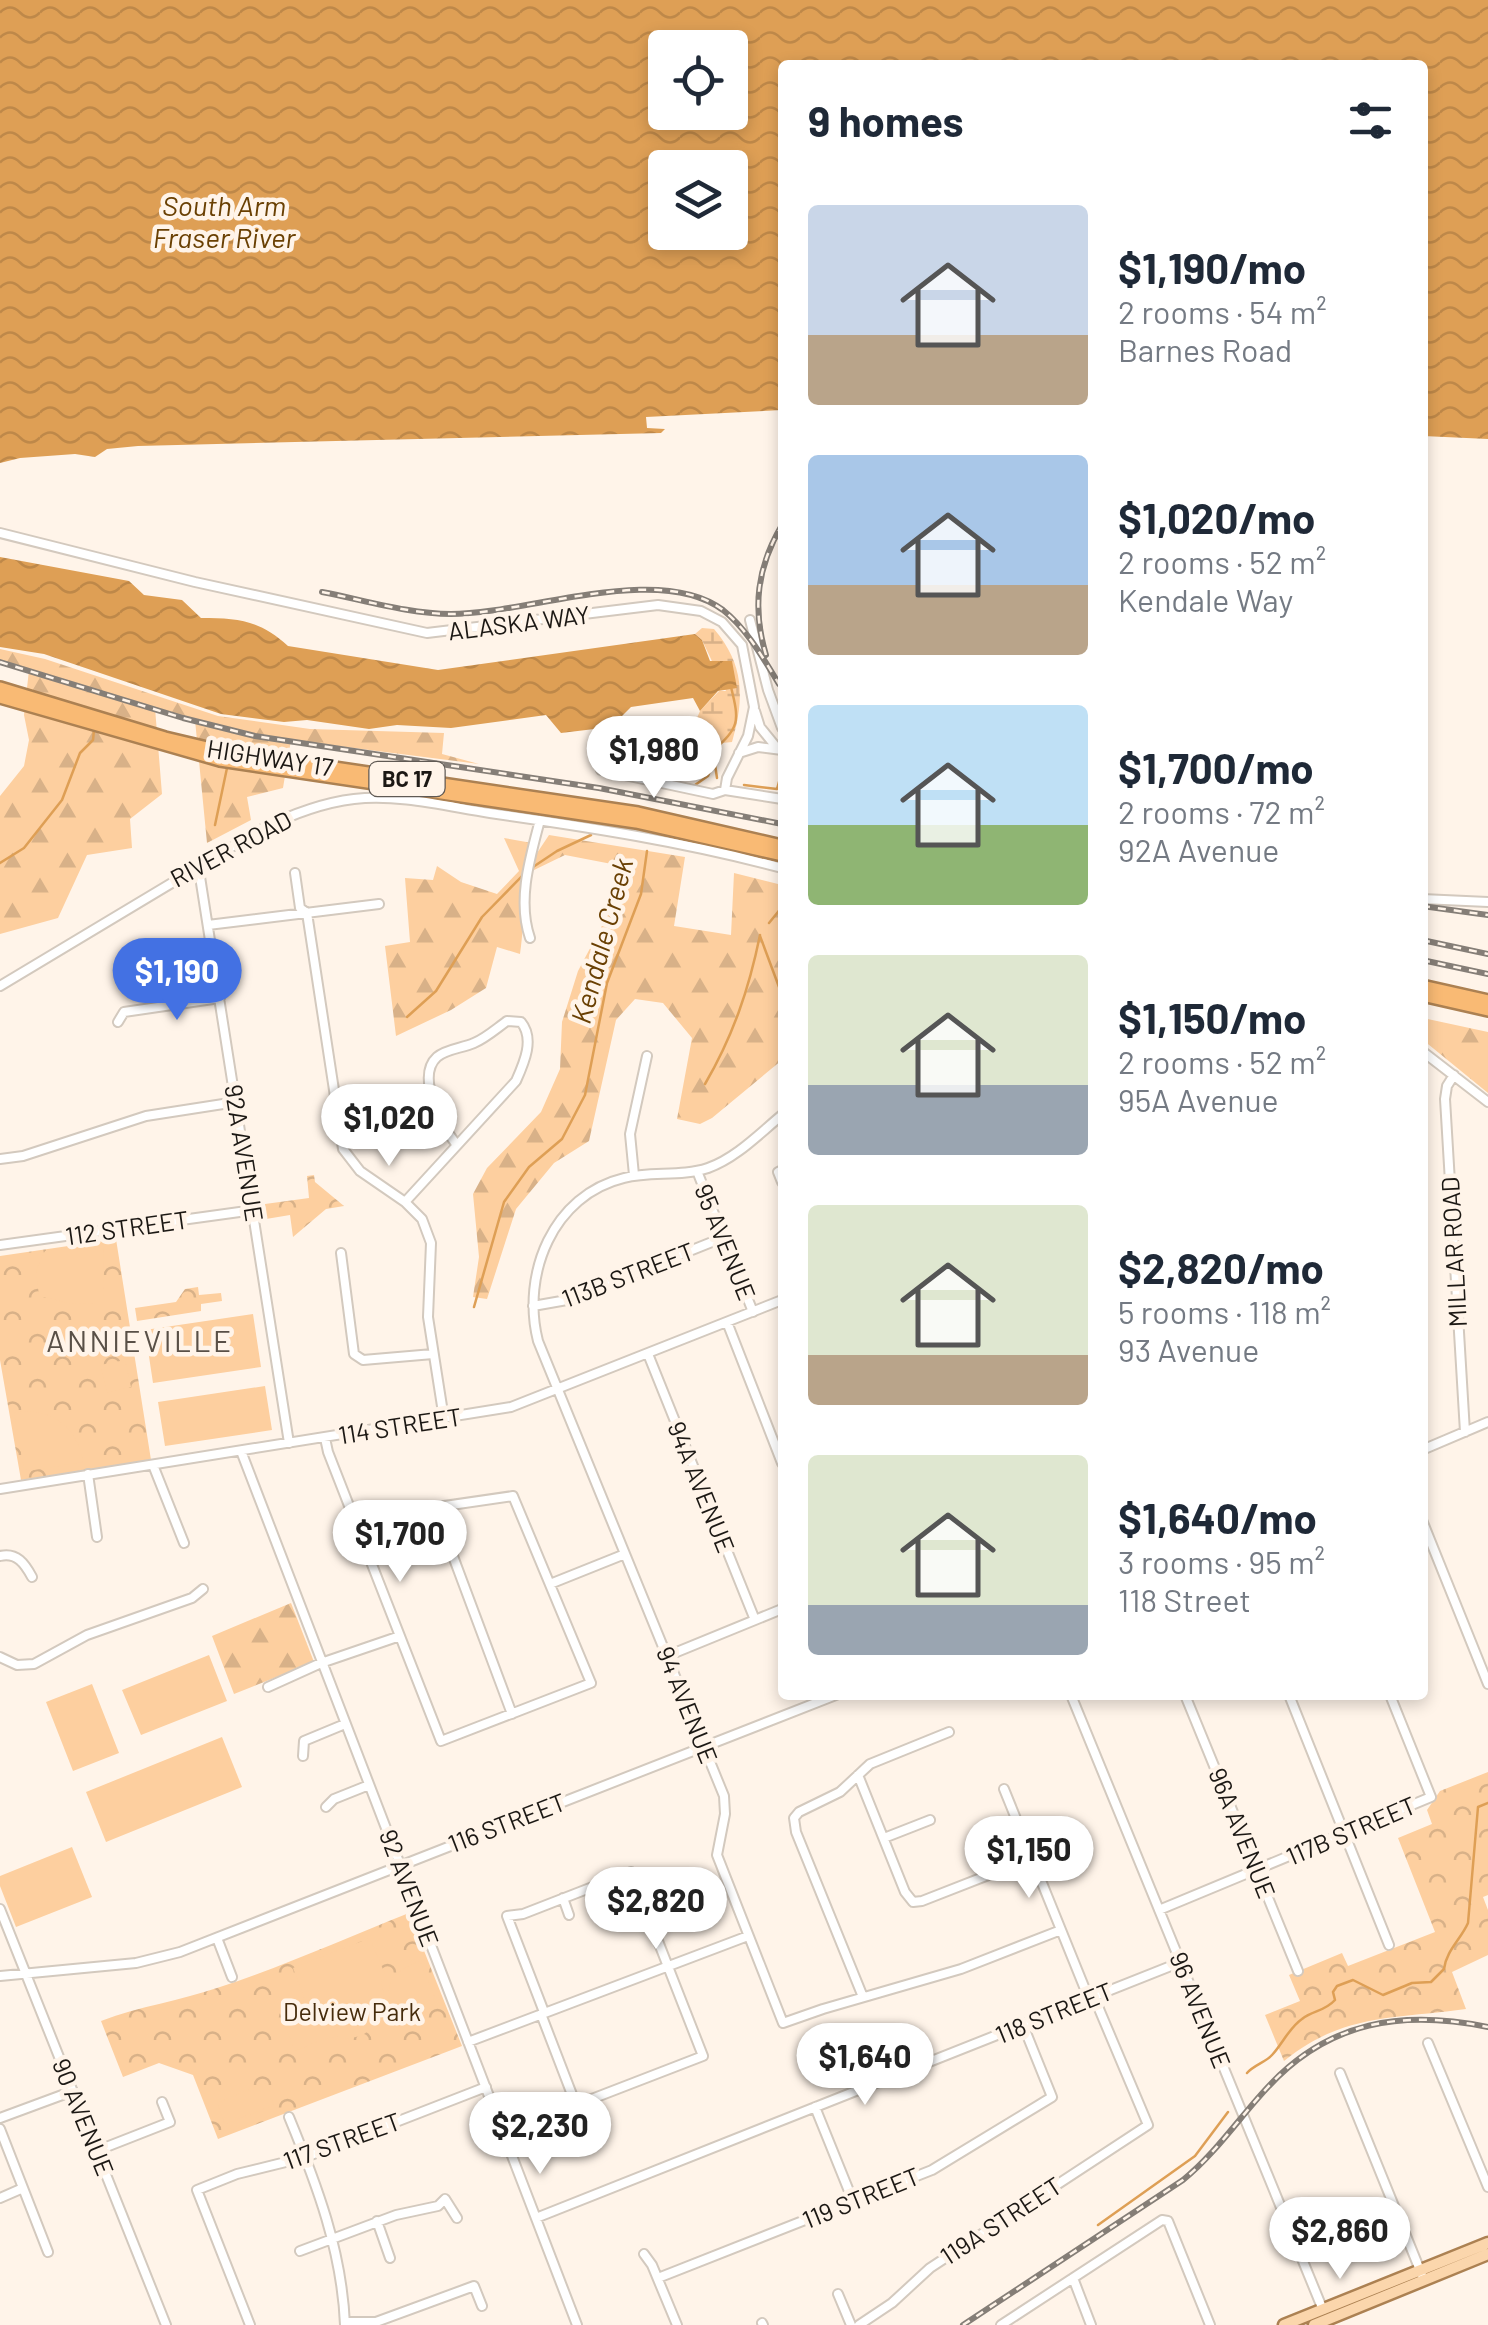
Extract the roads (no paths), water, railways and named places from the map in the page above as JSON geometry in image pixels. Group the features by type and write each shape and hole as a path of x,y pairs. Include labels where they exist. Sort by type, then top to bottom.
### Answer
{"highway":[{"name":"HIGHWAY 17","path":"0,688 119,729 220,755 636,822 778,854"},
{"name":"HIGHWAY 17","path":"0,697 74,715"},
{"name":"HIGHWAY 17","path":"238,758 638,814 778,845"},
{"path":"1428,987 1488,1001"},
{"path":"1428,995 1488,1010"}],"main road":[{"path":"1314,2325 1488,2243"},
{"path":"1422,2275 1488,2254"},
{"path":"1284,2325 1326,2318"}],"street":[{"name":"ALASKA WAY","path":"0,533 194,582 427,633 658,604 712,616 738,638 747,659 754,707 748,736 725,790"},
{"path":"750,620 778,717"},
{"path":"754,707 760,727 778,747"},
{"path":"739,753 758,746 778,749"},
{"path":"601,770 713,794 725,790 778,798"},
{"name":"RIVER ROAD","path":"0,986 198,864 284,818 356,799 400,799 540,820 696,846 778,867"},
{"path":"530,938 524,895 540,820"},
{"name":"92A AVENUE","path":"198,864 289,1443"},
{"path":"295,873 300,908 307,913 343,1149 360,1171 405,1202 422,1219 431,1243 428,1317 444,1419"},
{"path":"1428,900 1488,902"},
{"path":"208,925 379,904"},
{"path":"118,1022 124,1012 220,998"},
{"path":"405,1202 516,1081 524,1064 528,1039 521,1022 507,1020 480,1041 437,1057 432,1065 434,1110 456,1144"},
{"path":"634,1176 630,1134 646,1056"},
{"path":"1428,1056 1488,1102"},
{"name":"MILLAR ROAD","path":"1454,1074 1445,1099 1465,1432"},
{"path":"0,1158 23,1156 146,1116 236,1102"},
{"path":"533,1306 540,1260 564,1214 589,1192 634,1176 696,1171 731,1156 778,1118"},
{"name":"95 AVENUE","path":"696,1171 752,1312"},
{"name":"112 STREET","path":"0,1246 254,1210"},
{"name":"113B STREET","path":"533,1306 568,1300 722,1238"},
{"path":"340,1253 354,1354 363,1360 433,1354"},
{"name":"114 STREET","path":"0,1489 511,1407 778,1302"},
{"name":"94 AVENUE","path":"533,1306 538,1342 726,1805 716,1852 784,2024 863,1996"},
{"name":"95 AVENUE","path":"727,1322 778,1453"},
{"name":"94A AVENUE","path":"648,1354 755,1620"},
{"path":"1428,1447 1487,1425"},
{"path":"325,1438 354,1518 441,1741 591,1683 513,1496 354,1518"},
{"name":"92 AVENUE","path":"241,1451 577,2325"},
{"path":"153,1464 184,1543"},
{"path":"88,1474 98,1537"},
{"path":"435,1508 512,1714"},
{"path":"1428,1535 1488,1684"},
{"path":"0,1556 8,1554 24,1561 32,1577"},
{"path":"550,1584 625,1554"},
{"path":"0,1657 17,1666 34,1664 87,1635 192,1598 204,1589"},
{"path":"667,1656 778,1611"},
{"path":"268,1688 322,1663 400,1636"},
{"name":"116 STREET","path":"0,1976 136,1963 217,1938 823,1700"},
{"name":"96 AVENUE","path":"1074,1700 1326,2318"},
{"name":"96A AVENUE","path":"1187,1700 1298,1971"},
{"path":"1291,1700 1390,1945"},
{"name":"117B STREET","path":"1160,1910 1431,1798 1392,1700"},
{"path":"303,1756 304,1741 345,1724"},
{"path":"949,1732 870,1764 833,1796 794,1818 796,1832 863,1996 961,1969 1061,1930"},
{"path":"858,1776 912,1902 1032,1858"},
{"path":"326,1808 334,1799 370,1785"},
{"path":"1004,1789 1092,1998"},
{"path":"884,1838 930,1820"},
{"path":"632,1872 703,2056 576,2105 507,1916 563,1898 632,1872"},
{"path":"563,1898 569,1915"},
{"name":"90 AVENUE","path":"0,1909 166,2325"},
{"path":"468,2042 748,1936"},
{"path":"217,1938 232,1978"},
{"name":"118 STREET","path":"536,2218 1181,1962"},
{"name":"119A STREET","path":"860,2325 943,2259 1148,2125 1092,1998"},
{"name":"119 STREET","path":"658,2278 932,2170 1052,2096 1023,2025"},
{"path":"1428,2043 1488,2187"},
{"path":"1340,2073 1422,2275"},
{"name":"117 STREET","path":"250,2325 196,2190 237,2174 306,2157 486,2087"},
{"path":"0,2118 73,2091"},
{"path":"96,2151 170,2122 162,2102"},
{"path":"816,2107 853,2201"},
{"path":"290,2117 326,2210 345,2324 376,2322 474,2286 482,2306"},
{"path":"0,2130 48,2252"},
{"path":"0,2198 23,2188"},
{"path":"300,2250 377,2221 438,2206 445,2199 457,2218"},
{"path":"1001,2325 1162,2220 1168,2221 1210,2325"},
{"path":"377,2221 390,2258"},
{"path":"644,2254 677,2325"},
{"path":"1072,2278 1092,2325"},
{"path":"838,2294 851,2325"},
{"path":"404,2312 409,2325"}],"water":[{"name":"South Arm Fraser River","path":"0,0 1488,0 1488,439 1428,436 1428,60 778,60 778,410 646,417 647,428 665,429 661,433 138,446 107,449 95,457 75,454 0,463"},
{"path":"0,557 129,581 144,595 182,600 201,618 237,620 257,626 288,646 438,670 695,634 702,640 710,661 732,661 737,688 718,691 700,711 693,698 631,707 611,727 561,733 546,715 451,728 397,725 369,729 221,714 44,654 0,647"}],"waterway":[{"path":"717,778 713,751 735,724 731,687"},
{"path":"0,863 24,848 62,800 80,753 93,740 94,730"},
{"name":"Kendale Creek","path":"695,785 708,776 712,765"},
{"path":"215,825 227,768"},
{"path":"744,785 777,789 778,785"},
{"path":"533,867 591,835"},
{"name":"Kendale Creek","path":"474,1307 504,1202 529,1167 562,1139 585,1095 607,983 641,894 647,851"},
{"path":"407,1017 436,991 482,917 525,873"},
{"path":"769,923 778,912"},
{"path":"705,1084 739,1012 760,935"},
{"path":"760,936 778,984"},
{"path":"1247,2073 1272,2055 1297,2023 1335,2000 1333,1992 1337,1986 1353,1980 1383,1995 1412,1983 1431,1982 1444,1969 1468,1923 1478,1807 1488,1803"},
{"path":"1098,2225 1195,2156 1228,2112"}],"railway":[{"path":"766,655 759,621 759,588 778,533"},
{"path":"322,592 403,609 451,614 629,590 664,590 696,596 723,610 740,626 778,682"},
{"path":"0,662 255,736 599,788 778,823"},
{"path":"1428,907 1488,915"},
{"path":"1428,941 1488,954"},
{"path":"1428,961 1488,974"},
{"path":"963,2325 1183,2180 1267,2088 1316,2047 1342,2034 1397,2021 1488,2027"}],"district":[{"name":"ANNIEVILLE","path":"140,1342"}],"park label":[{"name":"Delview Park","path":"352,2012"}]}
